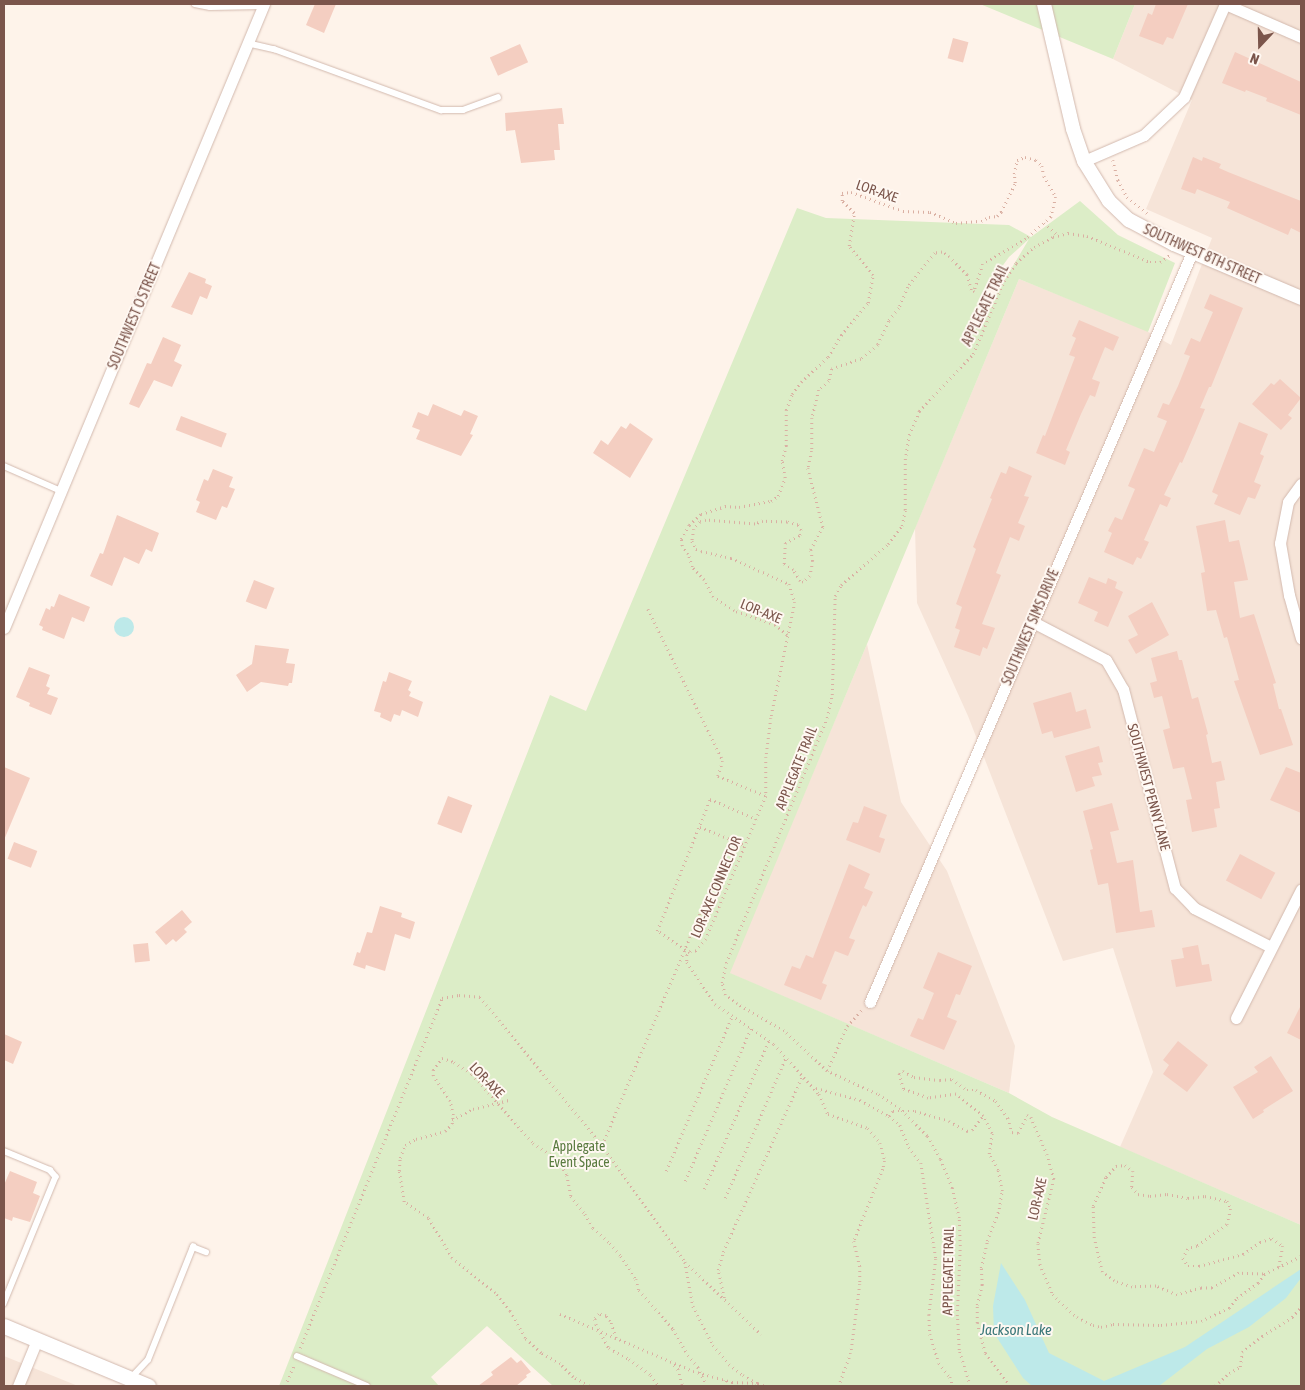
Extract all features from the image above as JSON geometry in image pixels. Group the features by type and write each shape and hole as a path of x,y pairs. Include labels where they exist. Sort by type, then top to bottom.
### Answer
{"main road":[{"path":"4,1326 137,1383"}],"street":[{"name":"SOUTHWEST 8TH STREET","path":"1044,4 1073,129 1084,161 1109,201 1129,220 1192,252 1301,298"},
{"path":"1084,161 1144,135 1184,97 1225,4 1301,37"},
{"name":"SOUTHWEST O STREET","path":"4,628 263,5"},
{"name":"SOUTHWEST SIMS DRIVE","path":"870,1002 1192,252"},
{"path":"1301,484 1288,502 1280,543 1289,595 1301,638"},
{"name":"SOUTHWEST PENNY LANE","path":"1033,622 1106,660 1123,689 1175,888 1194,908 1271,947"},
{"path":"1236,1018 1301,890"},
{"path":"18,1386 37,1340"}],"lane":[{"path":"195,4 210,7 263,5"},
{"path":"247,43 274,48 441,110 463,110 498,97"},
{"path":"4,466 61,491"},
{"path":"4,1151 50,1170 56,1177 4,1304"},
{"path":"137,1383 193,1247 206,1252"},
{"path":"297,1356 367,1386"}],"path":[{"path":"1109,151 1118,180 1127,197 1154,218"},
{"name":"LOR-AXE","path":"1051,217 1026,239 983,264 974,292 971,290 967,275 949,256 942,252 935,253 908,287 899,308 889,321 878,344 861,359 832,369 829,381 818,390 812,418 812,451 808,468 823,527 810,550 813,561 810,576 803,582 800,581 793,570 784,564 785,543 800,535 801,530 798,525 787,522 763,521 754,524 711,519 700,522 694,529 692,541 696,549 731,558 790,584 796,602 787,635 775,624 734,611 713,597 704,580 692,567 688,554 682,546 681,539 689,525 701,514 725,506 739,507 771,500 778,496 785,478 782,461 786,446 786,410 792,394 801,382 828,357 841,335 868,302 873,275 849,246 854,213 842,202 842,193 851,192 903,211 930,212 956,223 981,222 989,217 999,215 1015,183 1014,174 1017,160 1030,158 1042,166 1044,176 1056,197 1051,217 1053,228 1058,235"},
{"name":"LOR-AXE","path":"1044,223 1053,228"},
{"name":"APPLEGATE TRAIL","path":"970,1386 959,1350 957,1316 960,1246 959,1218 952,1188 940,1159 927,1136 900,1109 877,1094 827,1072 784,1031 725,995 722,983 726,963 827,718 832,695 835,596 841,584 888,544 902,526 905,510 905,460 909,435 919,411 961,369 973,354 1004,281 1016,263 1034,246 1058,235 1068,233 1087,236 1150,262 1160,262 1170,256"},
{"path":"648,609 723,761 718,776 766,796"},
{"name":"LOR-AXE CONNECTOR","path":"787,635 766,757 766,796 706,939 696,952 689,954 687,962 707,995 715,1004 769,1040 820,1094 828,1114 868,1128 877,1137 885,1161 854,1241 860,1266 854,1332 851,1353 839,1386"},
{"path":"689,954 657,931 710,799 756,820"},
{"path":"700,826 745,845"},
{"path":"602,1145 730,839"},
{"path":"285,1386 442,998 460,995 480,997 602,1145 685,1262 761,1334"},
{"path":"827,1072 847,1026 870,1002"},
{"path":"666,1171 732,1016"},
{"path":"685,1181 751,1028"},
{"path":"704,1189 769,1040"},
{"path":"725,1198 786,1057"},
{"name":"LOR-AXE","path":"452,1120 450,1101 433,1076 433,1070 442,1058 454,1062 472,1074 497,1104 520,1126 533,1143 555,1158 561,1165 566,1175 571,1196 586,1214 593,1228 621,1256 636,1278 639,1290 673,1330 702,1373 707,1386"},
{"name":"LOR-AXE","path":"1010,1386 986,1353 977,1323 977,1305 982,1284 981,1268 987,1241 999,1209 1002,1191 998,1170 989,1154 992,1133 982,1116 956,1094 928,1098 903,1089 900,1073 903,1071 914,1077 940,1080 952,1079 967,1090 976,1090 996,1101 1008,1118 1012,1132 1018,1132 1027,1115 1031,1117 1047,1154 1054,1179 1038,1244 1040,1264 1053,1294 1077,1317 1101,1327 1113,1324 1160,1325 1201,1321 1229,1308 1237,1298 1258,1283 1263,1274"},
{"path":"725,1299 718,1270 723,1252 802,1076"},
{"path":"814,1088 860,1100 889,1116 900,1125 909,1147 921,1163 924,1175 925,1199 931,1219 936,1259 929,1315 930,1334 939,1363 950,1377 953,1386"},
{"path":"510,1100 473,1109 452,1120 445,1131 416,1139 405,1145 400,1158 399,1171 404,1202 428,1218 452,1258 495,1293 510,1311 525,1338 541,1353 560,1364 573,1377 588,1386"},
{"path":"889,1116 893,1110 915,1111 949,1121 967,1131 972,1130 982,1116"},
{"name":"LOR-AXE","path":"1279,1267 1283,1246 1272,1238 1260,1242 1243,1254 1199,1266 1188,1266 1183,1258 1188,1249 1198,1246 1227,1225 1231,1209 1228,1201 1205,1196 1188,1198 1167,1194 1146,1196 1138,1194 1132,1187 1133,1171 1125,1165 1116,1166 1106,1177 1093,1206 1094,1238 1102,1272 1114,1281 1132,1287 1156,1286 1177,1295 1201,1288 1212,1288 1239,1273 1263,1274 1279,1267 1301,1256"},
{"path":"685,1262 693,1306 713,1345 729,1364 743,1375 765,1386"},
{"path":"1215,1386 1228,1373 1240,1367 1242,1352 1262,1336 1292,1317 1301,1307"},
{"path":"560,1314 672,1364 725,1380 758,1383"},
{"path":"616,1338 610,1321 602,1314 596,1319 609,1348 629,1359 651,1375 660,1386"},
{"path":"672,1364 678,1369 683,1386"},
{"path":"724,1386 725,1380"}],"shaded area":[{"path":"1135,4 1301,4 1301,1225 1120,1147 1153,1072 1113,948 1063,961 968,716 917,603 915,528 1019,279 1143,329 1171,345 1212,238 1146,209 1192,100 1113,59"},
{"path":"867,644 901,802 947,871 1015,1046 1009,1093 729,973"},
{"path":"4,1356 78,1386 4,1386"}],"green space":[{"path":"980,4 1135,4 1113,59"},
{"name":"Applegate Event Space","path":"1080,201 1118,235 1175,263 1148,332 1019,279 730,973 1009,1093 1052,1117 1301,1225 1301,1386 553,1386 487,1326 431,1377 439,1386 279,1386 550,695 586,711 797,208 826,218 1009,225 1031,237","holes":["1029,239 967,343 993,279 1009,257"]}],"water":[{"path":"124,617 131,620 134,627 131,634 124,637 117,634 114,627 117,620"},
{"name":"Jackson Lake","path":"1001,1263 1025,1300 1049,1353 1104,1381 1185,1347 1301,1269 1301,1278 1286,1298 1249,1327 1207,1349 1159,1386 1032,1386 1023,1378 994,1333 993,1306"}],"building":[{"path":"315,4 336,4 324,33 306,25"},
{"path":"1156,4 1188,4 1173,39 1167,37 1163,45 1139,36 1148,13 1152,15"},
{"path":"953,38 968,42 963,62 948,58"},
{"path":"520,44 528,62 498,76 490,57"},
{"path":"1235,52 1301,82 1301,115 1266,101 1267,98 1222,83"},
{"path":"562,108 564,124 558,124 560,150 554,150 555,160 521,163 515,130 506,131 505,113"},
{"path":"1193,157 1202,161 1203,157 1221,164 1219,168 1301,201 1301,233 1291,228 1288,235 1227,208 1230,202 1197,189 1195,194 1181,189"},
{"path":"189,272 206,279 205,283 212,286 207,299 200,296 192,315 171,307"},
{"path":"1210,294 1243,308 1211,387 1209,387 1200,408 1205,409 1195,433 1182,463 1180,462 1164,495 1171,498 1167,507 1160,504 1144,540 1149,542 1141,559 1137,557 1133,565 1104,552 1112,533 1108,531 1115,517 1122,520 1135,489 1128,486 1144,448 1154,452 1167,421 1157,417 1163,403 1169,405 1178,386 1190,356 1184,354 1191,338 1200,342 1213,312 1204,308"},
{"path":"1079,320 1119,337 1113,351 1105,347 1092,379 1100,382 1095,397 1090,395 1081,414 1066,450 1070,452 1065,465 1036,453 1043,435 1045,436 1075,357 1069,355 1076,338 1072,336"},
{"path":"163,337 181,345 174,361 182,365 172,387 154,380 139,408 129,404 147,363 151,364"},
{"path":"1280,379 1301,398 1288,415 1292,418 1281,430 1252,404 1271,383 1274,385"},
{"path":"433,404 461,416 464,410 478,416 470,434 473,435 461,456 416,439 420,430 412,427 418,412 428,416"},
{"path":"181,416 227,434 221,448 176,430"},
{"path":"1239,422 1268,434 1260,454 1264,456 1254,482 1261,485 1255,499 1248,497 1240,515 1214,504 1218,495 1212,492"},
{"path":"630,423 653,439 630,478 593,453 601,440 608,445 621,426 626,429"},
{"path":"1009,466 1032,476 1024,496 1029,497 1018,523 1025,526 1019,541 1010,537 996,573 1001,575 982,624 995,628 987,649 983,647 980,656 954,647 960,630 955,628 962,607 956,604 976,549 973,547 992,499 990,498 1001,472 1006,474"},
{"path":"213,469 233,477 229,487 235,489 227,508 222,506 216,520 196,512 200,502 196,500 204,479 208,481"},
{"path":"117,515 159,533 152,552 146,549 139,564 124,557 112,586 90,576 100,553 103,554"},
{"path":"1225,520 1229,542 1239,540 1248,580 1234,582 1240,618 1254,614 1276,683 1273,684 1279,709 1281,709 1293,745 1260,755 1234,681 1239,680 1227,637 1224,638 1216,610 1207,611 1201,573 1205,572 1196,526"},
{"path":"1089,577 1106,584 1108,578 1117,582 1115,588 1123,592 1108,627 1094,621 1098,612 1078,603"},
{"path":"254,580 275,588 266,609 246,601"},
{"path":"59,594 90,607 84,622 72,617 64,639 42,630 43,627 39,625 46,608 50,610 51,606 54,607"},
{"path":"1152,602 1169,635 1136,654 1128,640 1138,635 1128,616"},
{"path":"255,645 289,649 286,663 295,664 292,683 289,683 288,686 261,682 247,692 236,675 252,664"},
{"path":"1177,651 1179,660 1182,660 1192,699 1198,697 1208,734 1206,735 1212,763 1221,761 1225,780 1216,782 1220,808 1214,809 1217,827 1192,832 1186,800 1192,799 1184,767 1173,769 1163,730 1170,728 1162,696 1154,698 1150,683 1157,681 1151,658"},
{"path":"29,667 50,675 46,686 50,688 47,694 58,698 51,715 29,706 30,703 16,697"},
{"path":"389,672 412,681 408,690 411,692 409,696 423,702 418,717 402,710 400,716 394,714 391,722 380,717 381,713 374,711 383,681 386,682"},
{"path":"1071,692 1076,712 1086,709 1091,728 1054,738 1052,731 1042,734 1033,703"},
{"path":"1099,746 1103,762 1098,763 1102,775 1092,777 1095,786 1076,792 1065,756"},
{"path":"4,767 30,778 4,840"},
{"path":"1286,767 1301,773 1301,813 1270,800"},
{"path":"448,796 472,805 462,833 437,824"},
{"path":"1112,803 1119,830 1110,832 1117,863 1133,860 1140,912 1152,910 1155,927 1116,933 1108,883 1098,885 1090,850 1093,849 1083,811"},
{"path":"864,806 887,815 879,837 885,839 880,853 846,840 853,822 858,823"},
{"path":"14,842 37,851 31,868 8,859"},
{"path":"1240,854 1275,873 1261,899 1226,880"},
{"path":"849,864 870,874 864,888 873,892 866,907 863,905 849,938 855,940 848,956 835,951 822,983 827,985 821,1000 784,985 792,966 800,969 806,955 813,958"},
{"path":"380,906 402,913 401,917 415,922 410,939 395,934 385,971 366,965 365,969 353,965 357,952 360,953 367,932 372,933"},
{"path":"182,910 192,922 184,929 187,932 176,942 173,939 166,945 155,932"},
{"path":"148,943 150,961 135,962 133,945"},
{"path":"1198,945 1202,965 1209,964 1212,981 1176,987 1171,960 1184,958 1182,948"},
{"path":"938,952 972,966 960,995 956,994 947,1017 957,1021 944,1050 910,1036 918,1018 923,1020 934,993 923,988"},
{"path":"1301,1005 1301,1040 1287,1033"},
{"path":"4,1034 22,1042 13,1064 4,1060"},
{"path":"1178,1041 1208,1065 1187,1092 1163,1074 1169,1065 1163,1060"},
{"path":"1271,1056 1293,1091 1263,1110 1264,1112 1253,1119 1233,1087 1258,1072 1254,1067"},
{"path":"10,1171 37,1182 33,1193 40,1196 30,1222 13,1217 12,1221 4,1218 4,1185"},
{"path":"511,1357 517,1363 521,1360 531,1372 526,1375 527,1377 516,1386 478,1386 493,1375 491,1372"}]}
